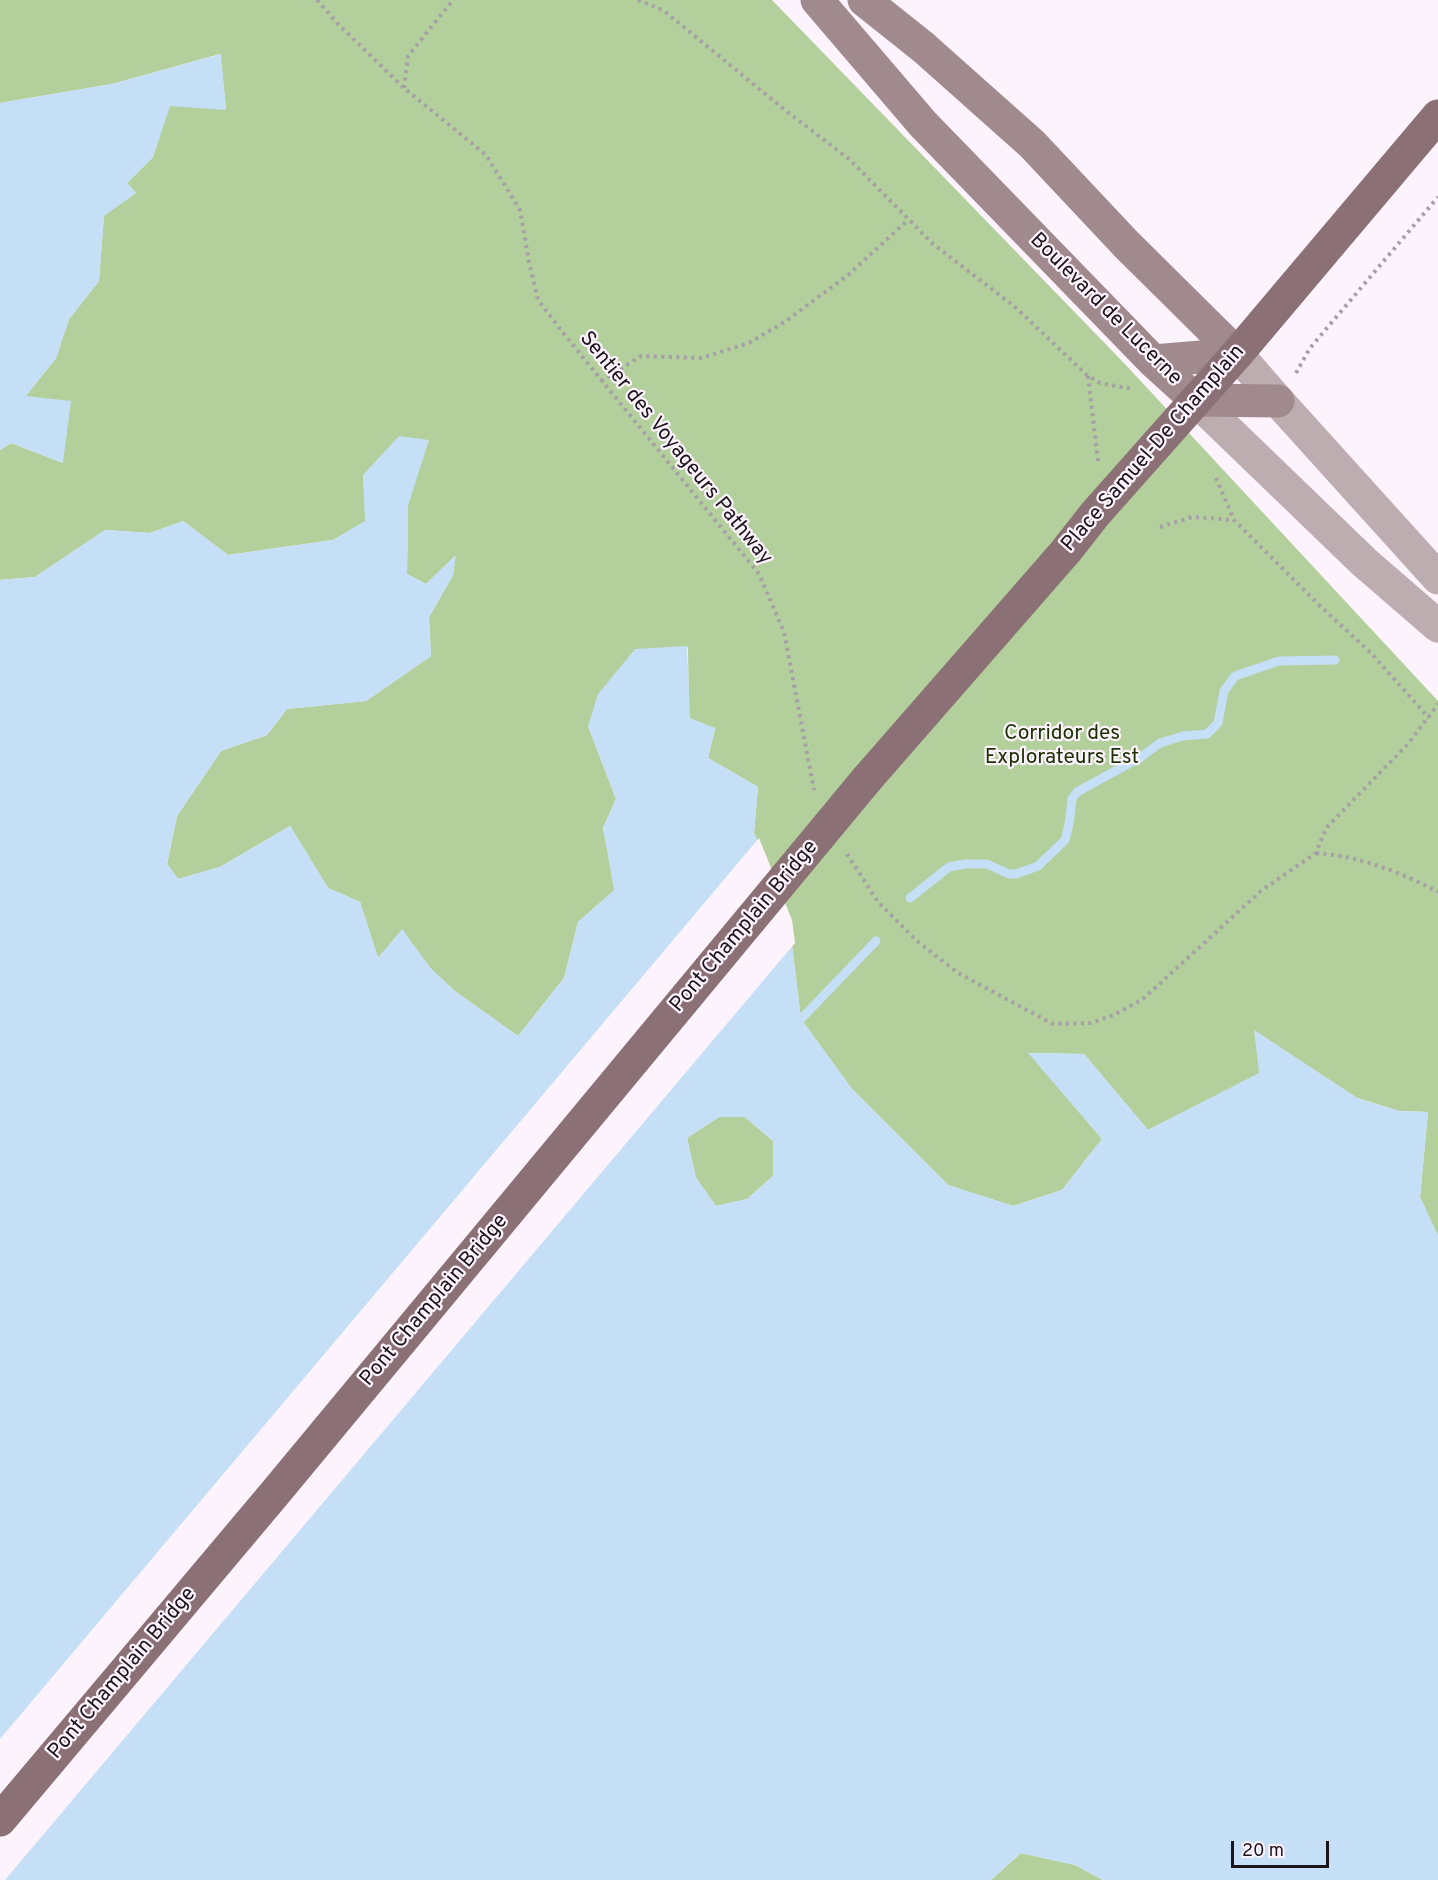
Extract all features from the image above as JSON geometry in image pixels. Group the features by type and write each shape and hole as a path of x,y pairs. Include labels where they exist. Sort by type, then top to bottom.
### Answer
{"main road":[{"name":"Boulevard de Lucerne","path":"817,0 923,124 1153,361 1196,400"},
{"path":"864,0 923,47 1032,144 1126,244 1237,354"},
{"name":"Place Samuel-De Champlain","path":"867,779 1237,354 1438,116"},
{"path":"1153,361 1237,354"},
{"path":"1196,400 1278,401"},
{"name":"Pont Champlain Bridge","path":"0,1820 283,1484 867,779"}],"street":[{"path":"1237,354 1438,578"},
{"name":"Boulevard de Lucerne","path":"1196,400 1364,562 1438,626"}],"path":[{"name":"Sentier des Voyageurs Pathway","path":"317,0 338,24 404,88 486,155 520,210 538,300 601,381 759,574 784,632 816,799"},
{"path":"404,88 408,56 453,0"},
{"path":"638,0 663,10 784,110 849,159 933,244 1014,306 1088,376 1100,383 1132,389"},
{"path":"1296,374 1310,348 1438,197"},
{"path":"601,381 641,356 701,358 748,343 786,321 848,275 908,220"},
{"path":"1088,376 1101,508"},
{"path":"1216,478 1234,519 1320,606 1371,653 1429,718"},
{"path":"1160,527 1192,517 1234,519"},
{"path":"843,847 878,902 917,940 958,973 1053,1024 1091,1023 1114,1015 1143,999 1262,890 1316,853 1326,828 1408,744 1438,704"},
{"path":"1316,853 1338,855 1372,863 1438,892"}],"green space":[{"name":"Corridor des Explorateurs Est","path":"0,0 772,0 1123,362 1438,701 1438,1236 1420,1197 1428,1112 1399,1111 1357,1098 1255,1031 1260,1073 1148,1130 1084,1054 1029,1053 1102,1139 1062,1190 1013,1206 948,1185 852,1089 801,1019 789,921 754,833 758,787 708,758 715,729 689,718 688,647 588,726 616,799 603,828 615,890 578,922 564,978 518,1036 456,992 431,969 402,930 378,958 360,902 328,888 290,826 220,867 178,879 167,864 177,816 221,751 267,735 287,709 366,701 431,656 429,617 453,575 455,556 426,584 407,574 408,505 428,440 363,475 366,521 333,540 228,555 183,521 150,533 105,530 35,577 0,580 0,450 11,443 63,463 25,397 56,358 69,319 99,281 104,215 136,193 127,183 153,157 170,105 226,109 220,54 112,84 0,103"},
{"path":"719,1117 745,1117 774,1142 773,1176 747,1199 716,1206 696,1178 687,1138"},
{"path":"1021,1853 1075,1865 1103,1880 991,1880"}],"water":[{"path":"221,54 226,110 170,106 153,157 127,183 136,193 104,216 99,281 69,319 56,358 26,396 71,401 63,463 11,443 0,450 0,103 112,84"},
{"path":"399,436 429,440 408,506 407,574 426,584 456,555 453,575 429,617 431,656 366,701 287,709 267,735 221,751 177,816 167,864 178,879 220,867 290,826 328,888 360,902 378,958 402,929 431,969 456,992 518,1036 564,978 578,922 614,890 603,828 616,799 588,726 598,694 635,649 687,646 690,718 715,728 708,758 758,787 754,833 789,921 801,1019 852,1089 948,1185 1013,1206 1062,1190 1102,1139 1028,1053 1084,1054 1148,1130 1259,1073 1254,1030 1357,1098 1399,1111 1428,1112 1420,1197 1438,1236 1438,1880 1103,1880 1075,1865 1021,1853 991,1880 0,1880 0,580 35,577 105,530 150,533 183,521 228,555 333,540 365,521 363,475","holes":["719,1117 745,1117 773,1141 773,1176 747,1199 716,1206 696,1178 687,1138"]}],"pier":[{"path":"759,838 792,920 795,943 5,1880 0,1880 0,1739"}],"waterway":[{"path":"910,898 949,867 987,864 1009,874 1016,874 1038,866 1065,840 1072,799 1077,792 1141,757 1160,743 1183,736 1207,734 1218,723 1224,691 1235,676 1279,661 1335,660"},
{"path":"801,1019 876,941"}]}
